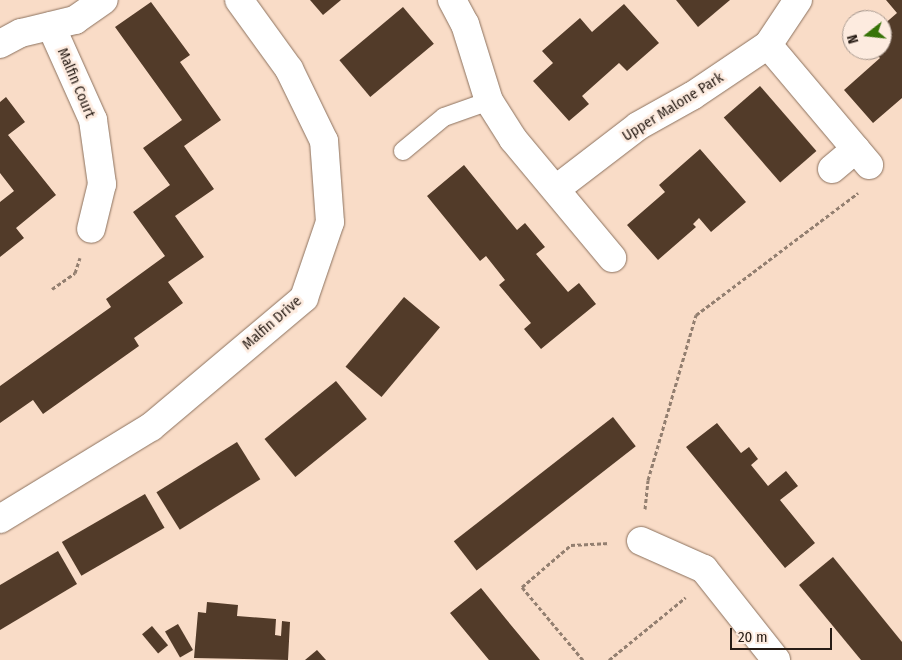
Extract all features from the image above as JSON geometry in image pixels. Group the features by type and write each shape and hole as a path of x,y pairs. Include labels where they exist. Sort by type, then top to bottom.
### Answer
{"street":[{"path":"0,44 21,33 75,20 104,0"},
{"name":"Malfin Drive","path":"0,519 151,427 304,298 330,222 324,142 289,69 239,0"},
{"path":"452,0 465,24 489,101 513,139 612,258"},
{"name":"Upper Malone Park","path":"556,189 638,126 692,96 768,45 798,0"},
{"name":"Malfin Court","path":"50,26 93,120 102,184 91,230"},
{"path":"768,45 863,168"},
{"path":"832,168 863,168"},
{"path":"641,541 704,569 776,660"}],"lane":[{"path":"403,151 444,117 489,101"}],"path":[{"path":"583,660 522,587 571,545 641,541 648,480 696,315 863,168"},
{"path":"52,289 75,273 91,230"},
{"path":"609,660 686,596 704,569"}],"building":[{"path":"310,0 341,0 323,15"},
{"path":"676,0 730,0 698,27"},
{"path":"886,0 902,0 902,98 873,123 844,90 878,60 892,60 892,17 897,13"},
{"path":"151,2 190,55 180,62 221,120 184,146 214,189 175,216 204,257 168,282 183,303 134,338 139,346 43,414 33,400 0,423 0,386 111,307 106,299 165,256 133,212 170,185 143,148 182,120 115,27"},
{"path":"624,4 659,43 627,71 619,63 582,96 589,104 569,121 533,81 553,63 542,51 580,18 592,32"},
{"path":"403,7 434,44 370,97 339,60"},
{"path":"760,86 816,151 780,182 724,117"},
{"path":"6,97 25,122 8,135 56,195 16,228 24,238 0,257 0,202 14,191 0,173 0,102"},
{"path":"700,149 746,202 711,232 699,218 693,224 696,227 658,260 627,225 665,192 659,185"},
{"path":"464,165 517,230 525,223 545,247 536,254 568,292 579,283 596,304 541,349 524,329 531,323 499,285 505,280 486,256 480,261 427,196"},
{"path":"404,297 440,327 382,397 346,367"},
{"path":"336,381 367,419 295,477 265,439"},
{"path":"613,417 636,446 477,571 454,541"},
{"path":"717,423 741,453 749,447 758,459 751,465 768,486 786,471 798,486 780,500 815,543 785,568 686,447"},
{"path":"237,442 260,479 180,530 156,492"},
{"path":"145,494 164,528 81,576 62,542"},
{"path":"58,551 77,584 0,630 0,585"},
{"path":"833,557 902,642 902,660 861,660 799,585"},
{"path":"481,588 540,660 489,660 450,613"},
{"path":"207,602 238,605 237,616 276,619 275,635 281,636 282,621 290,622 288,660 194,658 198,612 206,613"},
{"path":"178,624 193,650 180,657 165,632"},
{"path":"152,626 168,645 158,654 142,634"},
{"path":"317,650 326,660 305,660"}]}
